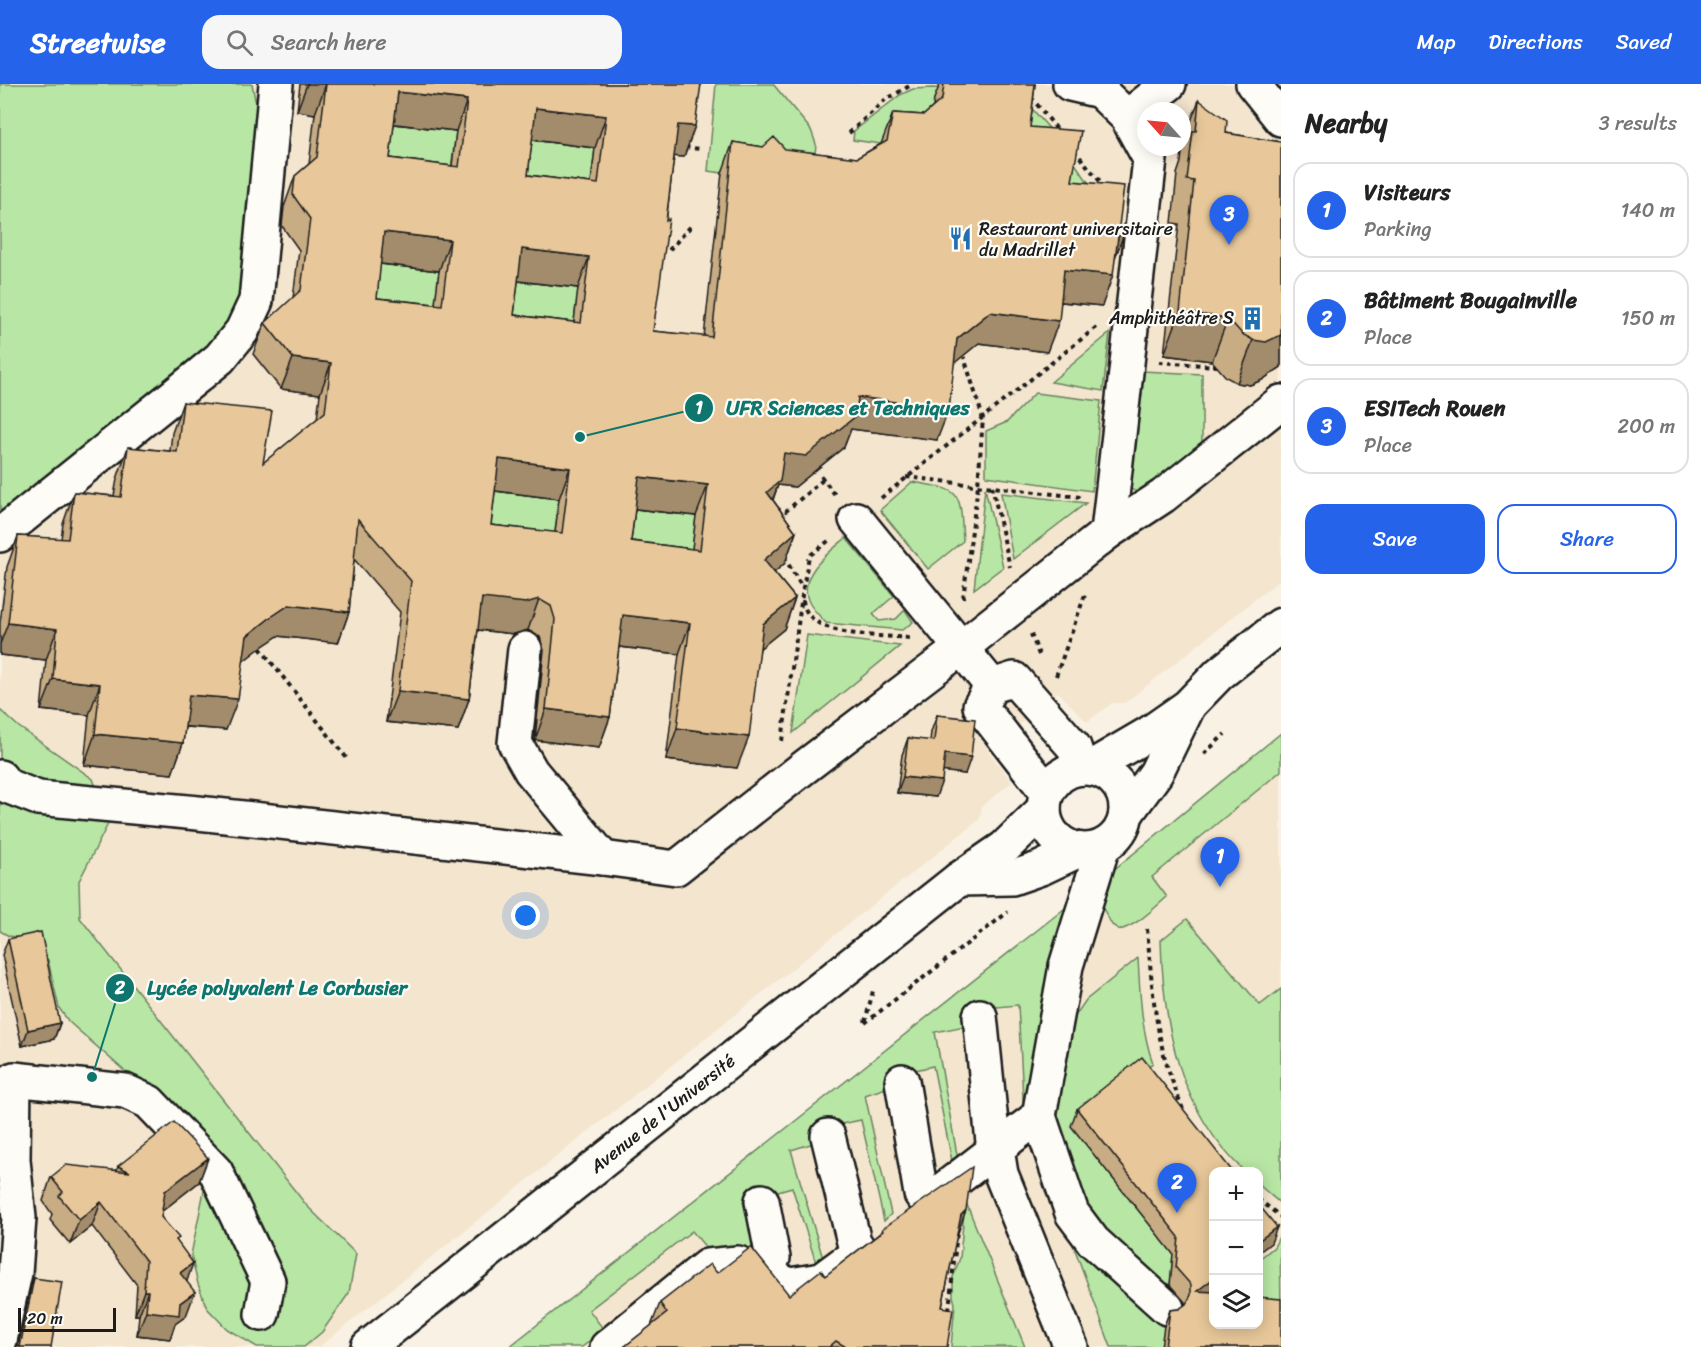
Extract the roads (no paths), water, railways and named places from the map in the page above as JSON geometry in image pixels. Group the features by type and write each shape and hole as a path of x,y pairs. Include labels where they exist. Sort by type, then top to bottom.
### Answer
{"street":[{"path":"0,535 220,358 242,332 256,301 276,84"},
{"path":"1070,84 1100,91 1127,117 1150,159 1108,532"},
{"path":"1127,117 1169,84"},
{"path":"1253,84 1281,119"},
{"path":"0,777 7,786 38,798 198,813 676,868 1108,532 1162,496 1281,402"},
{"path":"846,507 992,686"},
{"path":"1091,848 1068,847 1058,840 1045,821 1045,800 1056,780 1067,772 1085,768 1148,734 1188,706 1220,674 1281,625"},
{"path":"525,649 515,743 531,771 603,858"},
{"path":"1045,800 980,706 992,686 1014,679 1074,747 1085,768 1102,772 1113,779 1121,789 1126,814"},
{"path":"959,879 1012,878 1114,838 1126,814 1156,773 1188,706"},
{"name":"Avenue de l'Université","path":"368,1347 959,879 1004,848 1045,800"},
{"path":"1091,848 1066,966 1039,1116 1072,1213 1093,1241 1167,1308"},
{"path":"980,1016 993,1142 997,1149 1001,1174 1071,1347"},
{"path":"0,1340 15,1273 19,1218 6,1155 14,1079 125,1091 149,1102 216,1172 268,1281 262,1314"},
{"path":"902,1080 921,1194 908,1216"},
{"path":"607,1347 708,1266 738,1263 790,1285 821,1280 1039,1116"},
{"path":"828,1136 854,1242 860,1251"},
{"path":"762,1201 773,1258 765,1275"}],"place":[{"name":"Restaurant universitaire du Madrillet","path":"961,239"},
{"name":"ESITech Rouen","path":"1229,245"},
{"name":"Amphithéâtre S","path":"1252,318"},
{"name":"UFR Sciences et Techniques","path":"580,437"},
{"name":"Visiteurs","path":"1220,887"},
{"name":"Lycée polyvalent Le Corbusier","path":"92,1077"},
{"name":"Bâtiment Bougainville","path":"1177,1213"}]}
